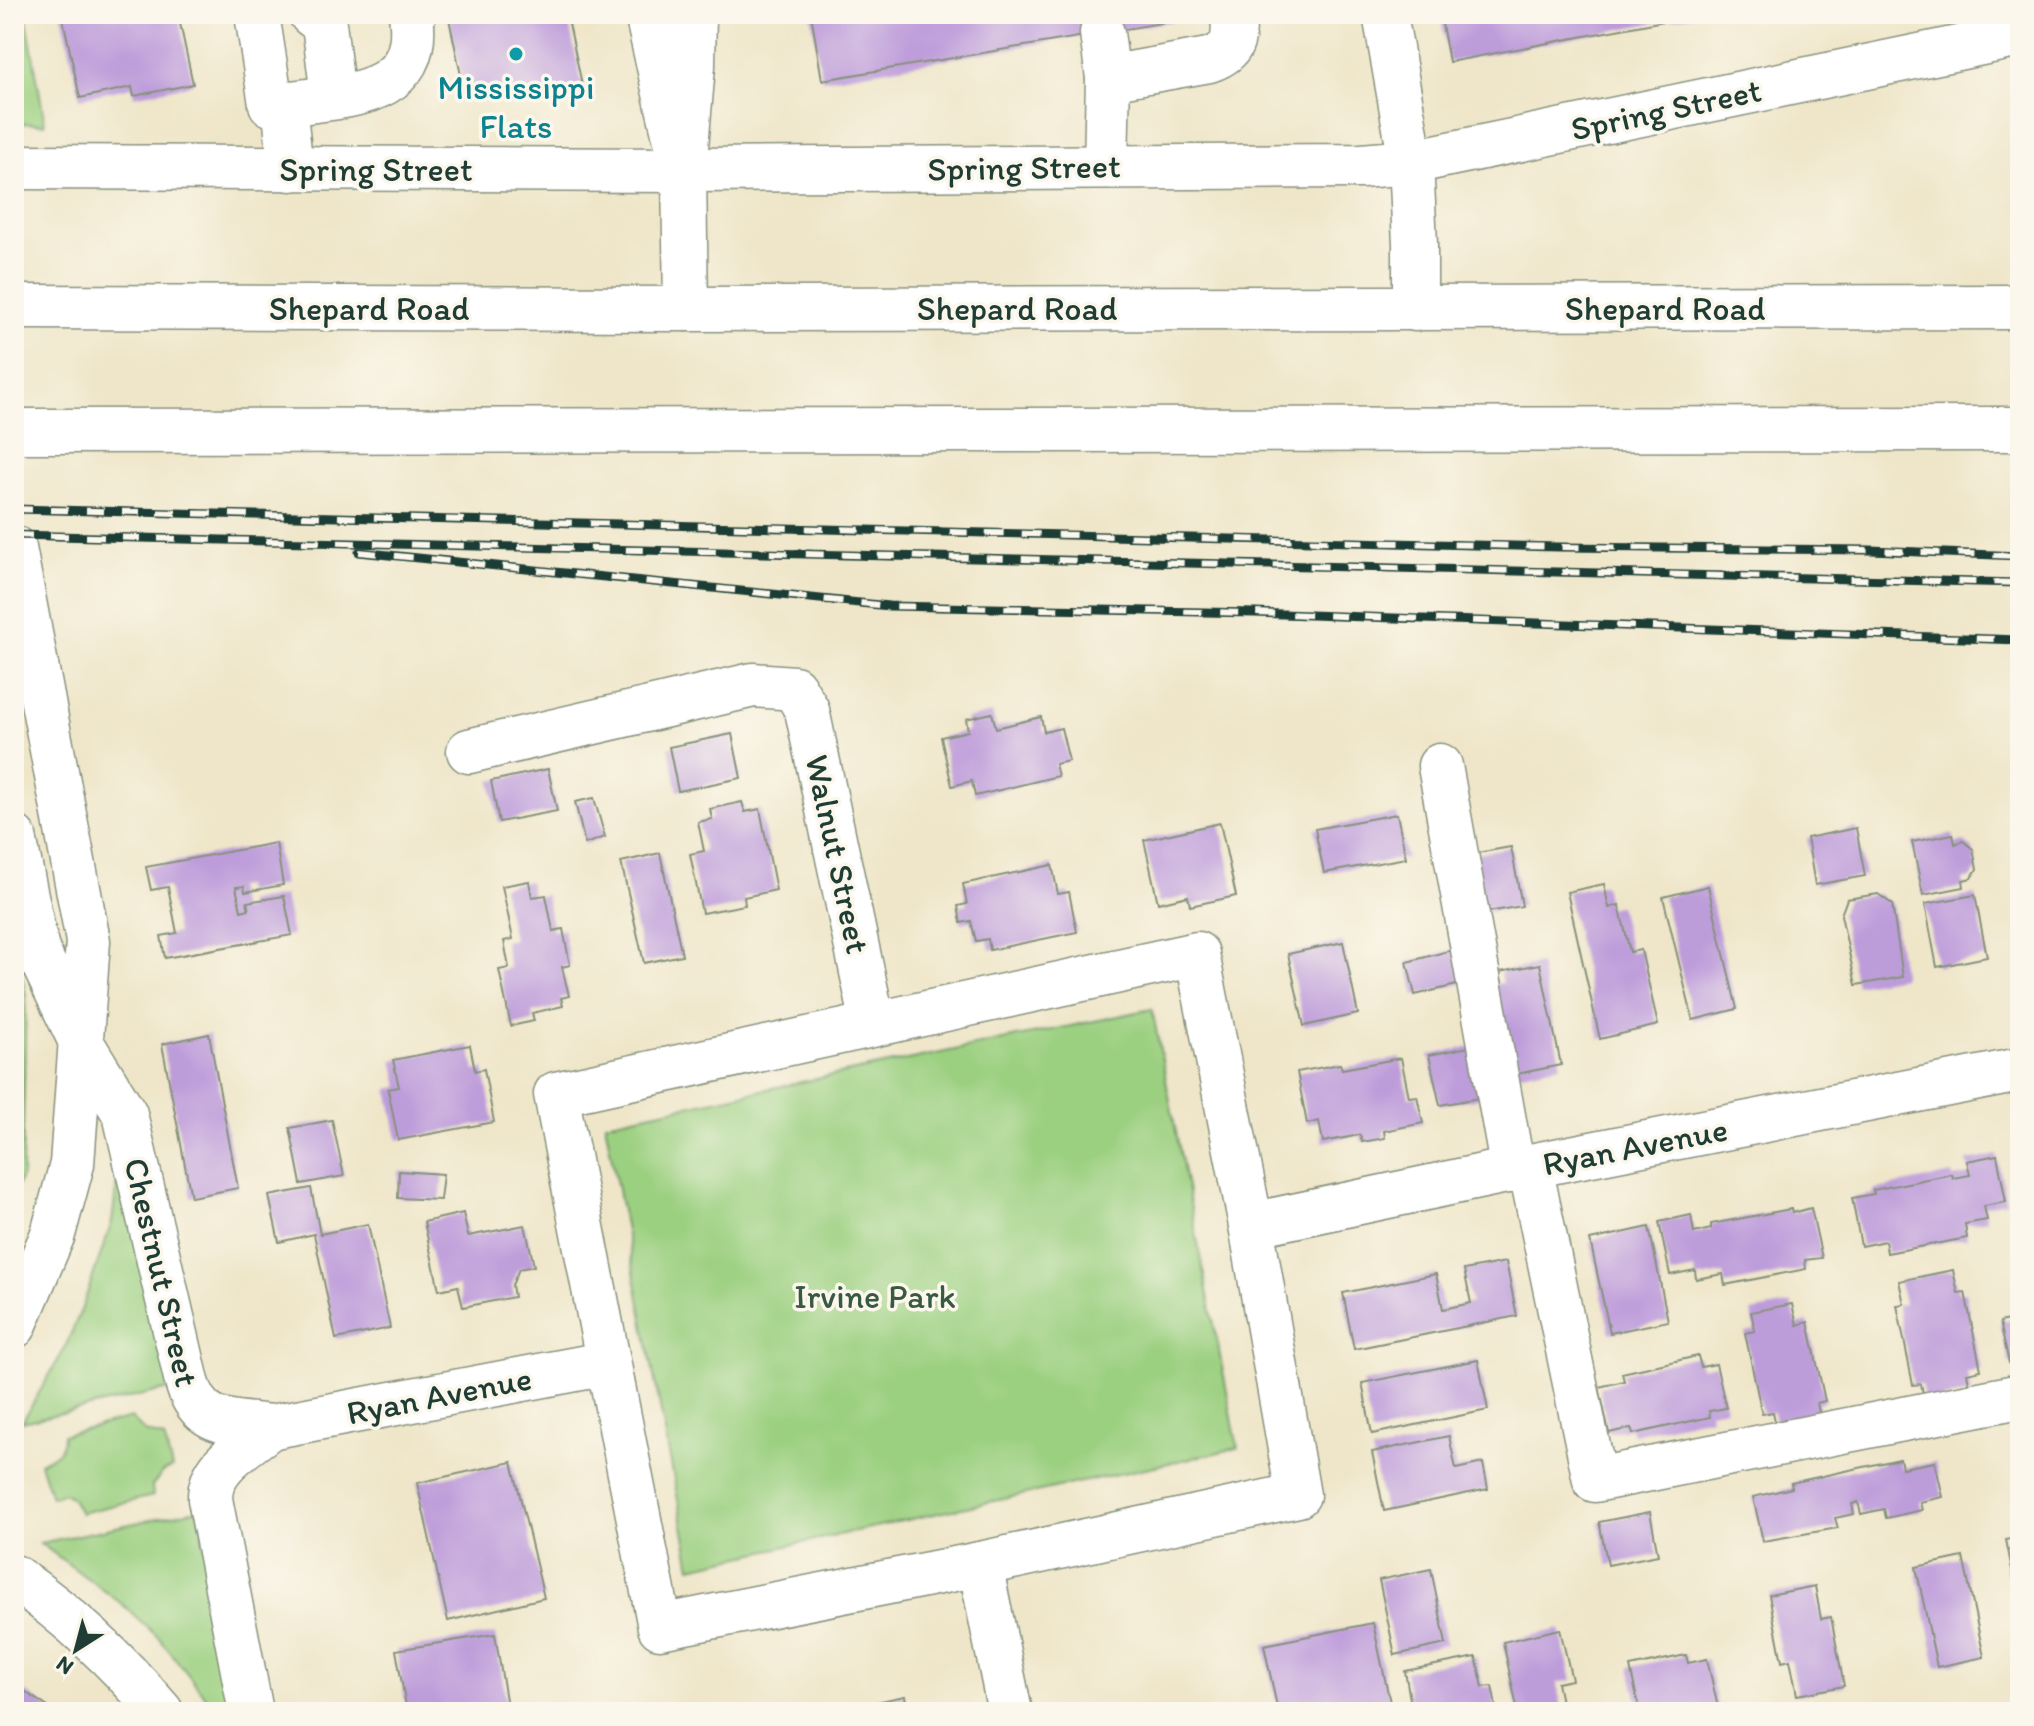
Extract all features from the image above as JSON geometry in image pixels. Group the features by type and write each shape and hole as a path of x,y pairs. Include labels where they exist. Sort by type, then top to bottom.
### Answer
{"main road":[{"path":"257,14 271,104 371,89 390,81 403,68 411,52 411,14"},
{"path":"311,14 324,24 333,96"},
{"path":"647,14 684,170"},
{"path":"686,309 684,170 694,14"},
{"path":"1108,78 1224,55 1232,44 1235,32 1233,14"},
{"path":"1385,14 1411,162 1415,309"},
{"name":"Spring Street","path":"14,167 684,170 1361,166 1411,162 1956,31 2020,35"},
{"path":"1102,33 1108,78 1106,166"},
{"path":"284,104 291,169"},
{"name":"Shepard Road","path":"14,307 2020,307"},
{"path":"14,431 2020,429"},
{"path":"14,548 88,941 72,1164 53,1234 14,1326"},
{"name":"Walnut Street","path":"469,751 753,685 794,688 807,710 873,1024"},
{"path":"1440,766 1522,1168 1595,1480 2020,1396"},
{"name":"Chestnut Street","path":"14,837 37,950 82,1044 125,1114 193,1401 215,1419 270,1427"},
{"path":"1197,954 1251,1225 1298,1495 980,1564 660,1627 556,1094 1197,954"},
{"name":"Ryan Avenue","path":"1251,1225 2020,1070"},
{"name":"Ryan Avenue","path":"270,1427 608,1363"},
{"path":"251,1712 210,1486 226,1461 270,1427"},
{"path":"980,1564 1010,1712"},
{"path":"14,1577 48,1600 93,1638 161,1712"}],"green space":[{"path":"14,14 26,14 45,124 14,123"},
{"path":"14,940 26,995 22,1175 14,1194"},
{"name":"Irvine Park","path":"1152,1009 1238,1448 691,1567 605,1123"},
{"path":"121,1176 174,1388 22,1422 64,1350 82,1308 112,1222 117,1183"},
{"path":"131,1418 145,1432 164,1438 172,1468 163,1472 152,1486 153,1496 80,1513 71,1497 63,1493 51,1497 40,1463 57,1452 63,1435"},
{"path":"197,1510 237,1712 218,1712 159,1638 122,1604 40,1543"}],"building":[{"path":"62,14 178,14 193,84 134,96 132,87 80,98"},
{"name":"Mississippi Flats","path":"448,14 567,14 584,94 465,94"},
{"path":"811,14 1203,14 1203,16 822,80"},
{"path":"1440,14 1695,14 1695,15 1449,62"},
{"path":"992,713 996,728 1041,717 1044,732 1061,728 1069,761 1055,764 1058,776 975,796 972,781 952,786 941,737 968,731 966,719"},
{"path":"732,734 741,778 678,791 669,747"},
{"path":"548,769 557,811 499,822 491,781"},
{"path":"594,798 605,837 585,844 575,802"},
{"path":"742,802 745,812 760,809 776,890 744,897 745,905 702,913 690,854 704,851 698,822 712,819 710,809"},
{"path":"1397,814 1406,858 1324,873 1315,829"},
{"path":"1220,823 1236,896 1190,906 1188,896 1158,903 1144,840"},
{"path":"1856,828 1865,876 1815,885 1807,838"},
{"path":"1953,834 1955,844 1963,841 1973,849 1977,869 1971,878 1963,880 1964,887 1923,895 1912,842"},
{"path":"276,843 283,885 245,892 244,886 236,887 241,911 249,909 247,902 284,896 292,935 165,958 161,936 177,933 168,887 151,890 146,867"},
{"path":"1511,847 1522,906 1471,915 1460,856"},
{"path":"660,853 682,955 644,963 621,862"},
{"path":"1052,865 1058,894 1069,892 1077,932 990,950 988,939 976,941 971,921 961,923 958,906 967,904 963,884"},
{"path":"529,881 532,897 546,895 553,931 563,929 570,965 562,967 569,996 561,998 563,1006 532,1013 534,1021 511,1026 499,970 509,968 504,941 513,939 502,886"},
{"path":"1604,884 1609,908 1619,905 1630,952 1641,950 1658,1025 1600,1039 1567,892"},
{"path":"1708,886 1737,1009 1693,1020 1663,897"},
{"path":"1878,894 1892,904 1903,977 1856,985 1841,915 1847,899"},
{"path":"1975,895 1987,957 1937,967 1925,904"},
{"path":"1343,942 1358,1014 1304,1026 1288,954"},
{"path":"1456,949 1465,983 1415,995 1407,962"},
{"path":"1540,964 1561,1065 1512,1075 1487,985 1502,983 1500,972"},
{"path":"209,1034 238,1188 191,1197 162,1044"},
{"path":"470,1045 475,1071 484,1069 494,1122 398,1140 388,1089 399,1087 393,1060"},
{"path":"1474,1046 1484,1097 1440,1105 1429,1055"},
{"path":"1401,1058 1409,1097 1417,1096 1423,1123 1384,1131 1385,1138 1362,1142 1360,1135 1323,1142 1319,1121 1307,1124 1297,1072 1340,1064 1342,1069"},
{"path":"332,1120 344,1176 301,1184 290,1128"},
{"path":"1997,1155 2006,1202 1984,1206 1987,1220 1965,1224 1967,1238 1887,1253 1885,1241 1861,1246 1852,1198 1874,1194 1873,1190 1952,1174 1953,1178 1970,1175 1967,1161"},
{"path":"399,1171 443,1174 440,1200 398,1198"},
{"path":"311,1188 320,1234 368,1224 390,1328 336,1339 314,1234 279,1242 269,1196"},
{"path":"1811,1208 1822,1258 1805,1260 1806,1269 1725,1285 1723,1274 1696,1279 1695,1270 1670,1275 1659,1222 1691,1215 1694,1233 1711,1229 1711,1224"},
{"path":"463,1213 468,1236 525,1225 534,1266 519,1269 512,1285 514,1297 463,1307 458,1286 439,1290 424,1222"},
{"path":"1649,1227 1668,1321 1610,1333 1590,1240"},
{"path":"1506,1262 1517,1316 1354,1349 1343,1293 1436,1274 1443,1309 1471,1303 1464,1270"},
{"path":"1953,1270 1958,1293 1965,1292 1981,1370 1967,1373 1971,1393 1925,1402 1921,1384 1913,1385 1897,1305 1904,1304 1899,1281"},
{"path":"1792,1304 1797,1325 1808,1322 1825,1401 1817,1403 1821,1421 1777,1430 1773,1412 1762,1414 1745,1333 1755,1331 1751,1312"},
{"path":"2020,1317 2020,1361 2009,1363 2000,1322"},
{"path":"1698,1356 1701,1367 1716,1364 1726,1408 1709,1411 1710,1417 1633,1434 1631,1428 1609,1433 1599,1387 1624,1381 1622,1373"},
{"path":"1478,1360 1488,1410 1372,1434 1362,1383"},
{"path":"1449,1436 1456,1469 1483,1463 1488,1489 1384,1511 1372,1452"},
{"path":"1900,1459 1902,1468 1935,1462 1943,1497 1920,1502 1922,1510 1886,1518 1884,1509 1861,1514 1858,1502 1852,1504 1854,1514 1835,1518 1838,1528 1763,1541 1753,1497 1792,1488 1791,1483"},
{"path":"512,1462 544,1598 448,1621 417,1483"},
{"path":"1650,1512 1658,1555 1608,1565 1599,1522"},
{"path":"2020,1537 2020,1604 2019,1604 2006,1540"},
{"path":"1963,1557 1984,1657 1937,1667 1916,1567"},
{"path":"1431,1569 1446,1644 1395,1655 1379,1580"},
{"path":"1815,1586 1821,1619 1831,1617 1844,1686 1797,1695 1790,1660 1782,1662 1769,1595"},
{"path":"1373,1623 1392,1712 1278,1712 1264,1645"},
{"path":"1560,1629 1572,1680 1557,1683 1563,1712 1518,1712 1503,1642"},
{"path":"495,1634 508,1712 407,1712 396,1650"},
{"path":"1686,1655 1688,1663 1707,1659 1719,1712 1640,1712 1630,1667"},
{"path":"1476,1657 1483,1687 1492,1686 1497,1712 1419,1712 1418,1704 1411,1705 1405,1671"},
{"path":"14,1684 55,1712 14,1712"},
{"path":"905,1696 908,1712 832,1712 832,1711"}],"railway":[{"path":"14,509 1559,547 1870,550 2020,556"},
{"path":"14,535 2020,583"},
{"path":"359,552 889,606 1255,613 2020,640"}],"place":[{"name":"Mississippi Flats","path":"516,54"}]}
